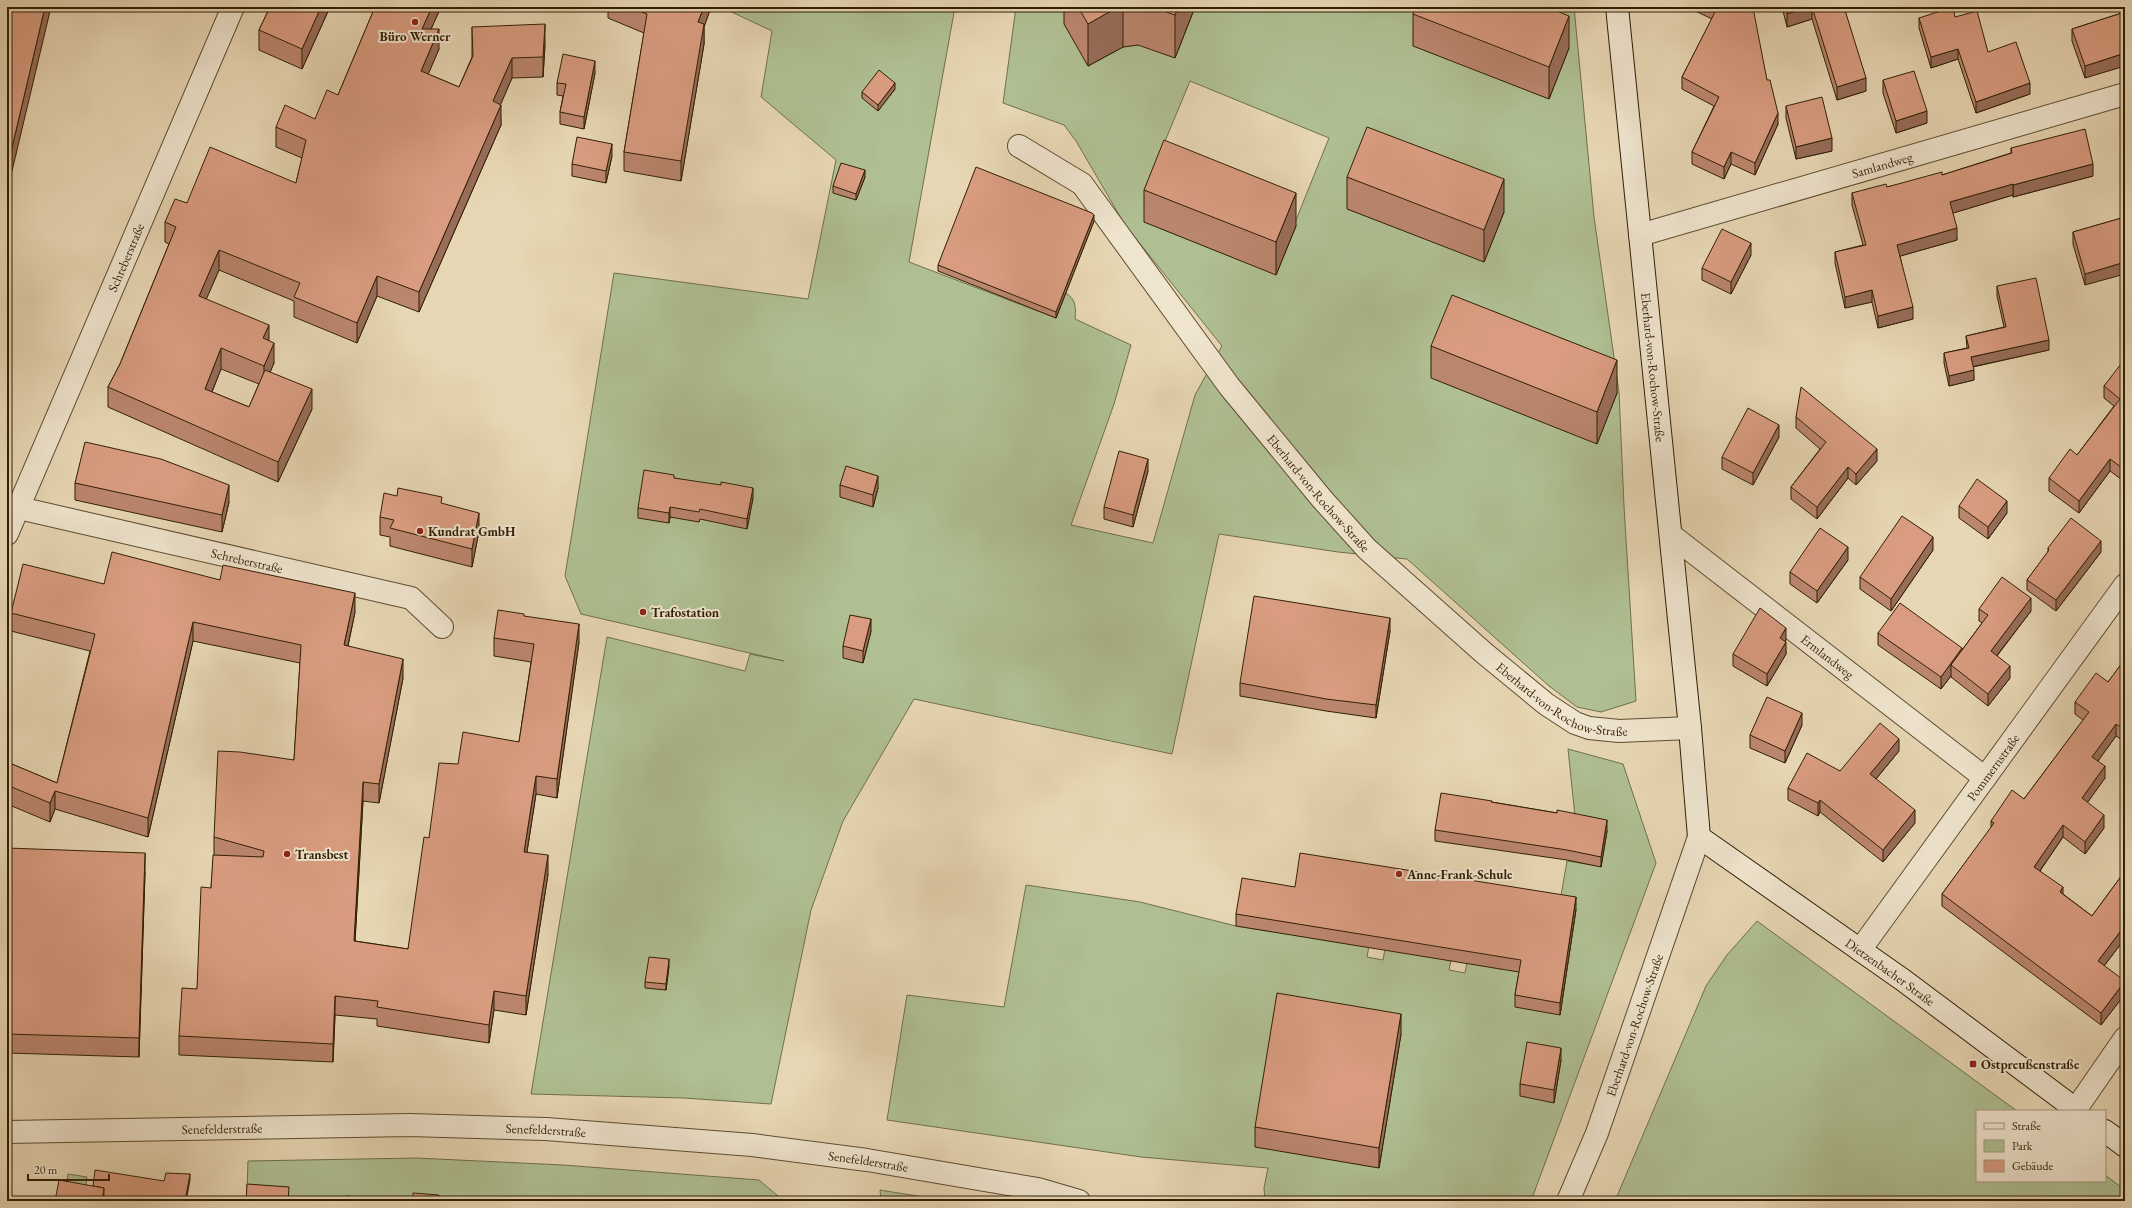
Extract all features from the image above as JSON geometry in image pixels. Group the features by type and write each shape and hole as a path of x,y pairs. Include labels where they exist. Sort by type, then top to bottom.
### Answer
{"street":[{"name":"Schreberstraße","path":"7,534 233,7"},
{"name":"Eberhard-von-Rochow-Straße","path":"1568,1201 1597,1133 1699,837 1671,534 1617,7"},
{"name":"Samlandweg","path":"1640,235 2125,94"},
{"name":"Eberhard-von-Rochow-Straße","path":"1019,146 1082,184 1229,386 1322,499 1367,549 1478,649 1546,704 1575,723 1589,728 1619,731 1690,728"},
{"name":"Schreberstraße","path":"19,508 411,598 442,627"},
{"name":"Ermlandweg","path":"1671,534 1985,778"},
{"name":"Pommernstraße","path":"1860,950 2125,585"},
{"name":"Dietzenbacher Straße","path":"1699,837 1860,950 2077,1110"},
{"path":"2077,1110 2125,1038"},
{"name":"Senefelderstraße","path":"7,1132 409,1125 546,1129 767,1147 867,1160 1038,1190 1079,1201"},
{"path":"2106,1132 2125,1146"}],"green space":[{"path":"721,7 955,7 909,262 1056,318 1065,293 1069,295 1073,301 1075,307 1075,319 1131,345 1114,404 1071,525 1153,543 1195,395 1222,346 1125,225 1076,141 1064,125 1003,103 1016,7 1096,7 1088,66 1123,47 1138,45 1195,7 1574,7 1594,217 1619,392 1624,506 1636,701 1601,712 1577,707 1549,686 1407,559 1338,552 1219,534 1172,754 914,699 843,821 811,910 771,1104 684,1098 531,1094 607,637 745,671 750,654 784,661 581,614 565,576 614,273 808,299 836,160 761,97 772,31","holes":["1190,81 1329,138 1296,220 1156,163"]},
{"path":"1568,749 1623,764 1656,863 1531,1201 1265,1201 1264,1188 1268,1168 1141,1157 887,1120 907,995 1004,1007 1026,885 1140,902 1236,926 1369,946 1367,957 1383,960 1385,949 1451,960 1449,970 1465,973 1467,962 1500,969 1506,955 1560,1015 1576,910 1559,907 1567,861 1599,866 1605,830 1575,816"},
{"path":"1757,921 2016,1110 1976,1110 1976,1182 2106,1182 2106,1176 2125,1190 2125,1201 1615,1201 1706,986 1727,955"},
{"path":"416,1158 563,1165 759,1180 784,1201 288,1201 289,1195 247,1192 248,1161"},
{"path":"68,1174 87,1177 84,1201 64,1201"},
{"path":"880,1190 948,1201 881,1201"}],"building":[{"path":"7,7 45,7 7,169"},
{"path":"270,7 321,7 302,49 259,30"},
{"path":"375,7 432,7 422,29 439,29 421,71 459,87 473,56 472,27 545,24 543,57 512,58 493,101 501,105 419,292 377,276 357,323 294,297 300,283 219,250 199,296 269,325 263,338 274,343 264,366 221,348 205,389 249,407 265,370 312,389 278,462 108,387 120,364 176,227 165,222 175,199 187,203 210,147 296,183 306,140 276,127 285,105 315,119 327,90 338,95"},
{"path":"630,7 704,7 698,22 704,24 681,161 624,152 647,14"},
{"path":"1078,7 1118,7 1088,24"},
{"path":"1152,7 1178,7 1175,15"},
{"path":"1416,7 1547,7 1569,16 1549,67 1413,14"},
{"path":"1711,7 1732,7 1734,11 1753,8 1767,80 1770,80 1778,113 1755,163 1731,152 1724,167 1692,152 1719,97 1682,77 1716,10"},
{"path":"1786,7 1808,7 1787,14"},
{"path":"1812,7 1844,7 1866,78 1837,87"},
{"path":"1953,7 1955,17 1977,11 1988,52 2016,42 2030,83 1976,102 1958,49 1931,57 1919,18"},
{"path":"2125,12 2125,53 2085,66 2072,29"},
{"path":"563,54 595,61 584,117 560,112 566,84 557,83"},
{"path":"879,70 895,83 878,105 862,92"},
{"path":"1914,71 1927,111 1896,121 1883,80"},
{"path":"1822,97 1832,138 1796,147 1786,106"},
{"path":"1367,127 1504,179 1484,230 1347,177"},
{"path":"2085,129 2093,164 2013,184 1950,202 1957,228 1897,245 1913,307 1878,316 1872,290 1845,297 1835,252 1866,245 1852,193 1886,184 1887,187 1942,172 1942,175 2012,153 2011,148"},
{"path":"577,137 612,144 606,171 572,164"},
{"path":"1164,140 1296,193 1276,242 1144,190"},
{"path":"841,163 865,170 856,194 833,186"},
{"path":"976,167 1094,215 1056,312 938,265"},
{"path":"2125,217 2125,262 2085,274 2073,232"},
{"path":"1722,229 1751,243 1731,282 1702,268"},
{"path":"2036,278 2049,340 1971,357 1974,370 1949,376 1944,353 1969,348 1966,336 2006,327 1997,286"},
{"path":"1452,295 1617,360 1597,412 1431,346"},
{"path":"2124,360 2125,470 2110,459 2079,501 2049,478 2070,449 2077,455 2120,399 2104,386"},
{"path":"1801,387 1877,449 1856,474 1848,467 1817,507 1791,487 1826,442 1796,417"},
{"path":"1748,408 1779,425 1753,473 1722,457"},
{"path":"85,442 161,459 229,485 222,515 75,483"},
{"path":"1119,451 1148,459 1133,515 1104,507"},
{"path":"846,466 878,476 873,495 840,485"},
{"path":"644,470 674,475 674,478 721,485 721,482 753,488 747,519 700,509 699,512 670,507 669,513 638,508"},
{"path":"1977,479 2007,501 1988,527 1959,506"},
{"path":"398,488 442,497 441,503 479,513 472,549 390,528 394,520 380,517 384,493 397,496"},
{"path":"1902,516 1933,537 1891,599 1860,577"},
{"path":"2071,518 2101,541 2056,600 2027,580 2049,550 2048,548"},
{"path":"1820,528 1848,547 1817,591 1790,572"},
{"path":"112,552 220,580 223,565 355,593 344,645 403,659 379,784 363,782 354,941 408,949 424,837 429,838 439,763 458,764 463,732 519,742 534,644 494,638 498,610 524,614 524,616 579,624 557,779 536,776 524,852 548,855 526,996 494,991 489,1025 377,1007 378,1001 335,996 333,1044 179,1036 182,988 197,989 201,887 211,888 213,855 263,857 264,851 214,837 218,751 240,752 294,760 301,645 193,622 148,818 55,791 50,803 7,785 7,762 57,783 95,634 11,613 23,564 104,584"},
{"path":"2002,577 2031,598 1991,651 2010,666 1988,694 1951,665 1988,615 1979,609"},
{"path":"1254,596 1390,618 1376,705 1326,699 1240,683"},
{"path":"1900,603 1962,648 1941,677 1878,633"},
{"path":"1760,608 1786,628 1780,638 1786,642 1767,674 1733,654"},
{"path":"850,615 871,619 863,651 843,646"},
{"path":"2125,659 2125,730 2116,724 2092,757 2105,766 2082,798 2104,815 2085,842 2063,825 2034,867 2063,887 2060,892 2092,916 2125,871 2125,930 2123,928 2098,961 2125,981 2101,1013 1942,894 1994,823 1991,821 2012,790 2024,799 2089,712 2075,702 2096,673 2108,682"},
{"path":"1767,697 1802,713 1785,751 1750,735"},
{"path":"1880,723 1899,739 1870,774 1915,810 1883,850 1820,800 1818,803 1788,788 1807,753 1840,771"},
{"path":"1441,793 1557,813 1557,810 1607,820 1601,857 1567,850 1435,830"},
{"path":"7,848 145,853 139,1038 7,1034"},
{"path":"1300,853 1576,897 1560,1003 1515,995 1521,960 1236,914 1242,878 1295,887"},
{"path":"649,957 669,959 666,984 645,982"},
{"path":"1277,993 1401,1014 1379,1148 1255,1127"},
{"path":"1527,1042 1561,1048 1554,1090 1520,1084"},
{"path":"95,1170 164,1181 166,1173 190,1174 185,1201 104,1201 104,1188 93,1186"},
{"path":"59,1180 104,1188 102,1201 55,1201"},
{"path":"247,1184 289,1187 288,1201 246,1201"},
{"path":"413,1193 439,1195 438,1201 413,1201"},
{"path":"346,1196 402,1201 346,1201"}],"place":[{"name":"Büro Werner","path":"415,22"},
{"name":"Kundrat GmbH","path":"420,531"},
{"name":"Trafostation","path":"643,612"},
{"name":"Transbest","path":"287,854"},
{"name":"Anne-Frank-Schule","path":"1399,874"},
{"name":"Ostpreußenstraße","path":"1973,1064"}]}
